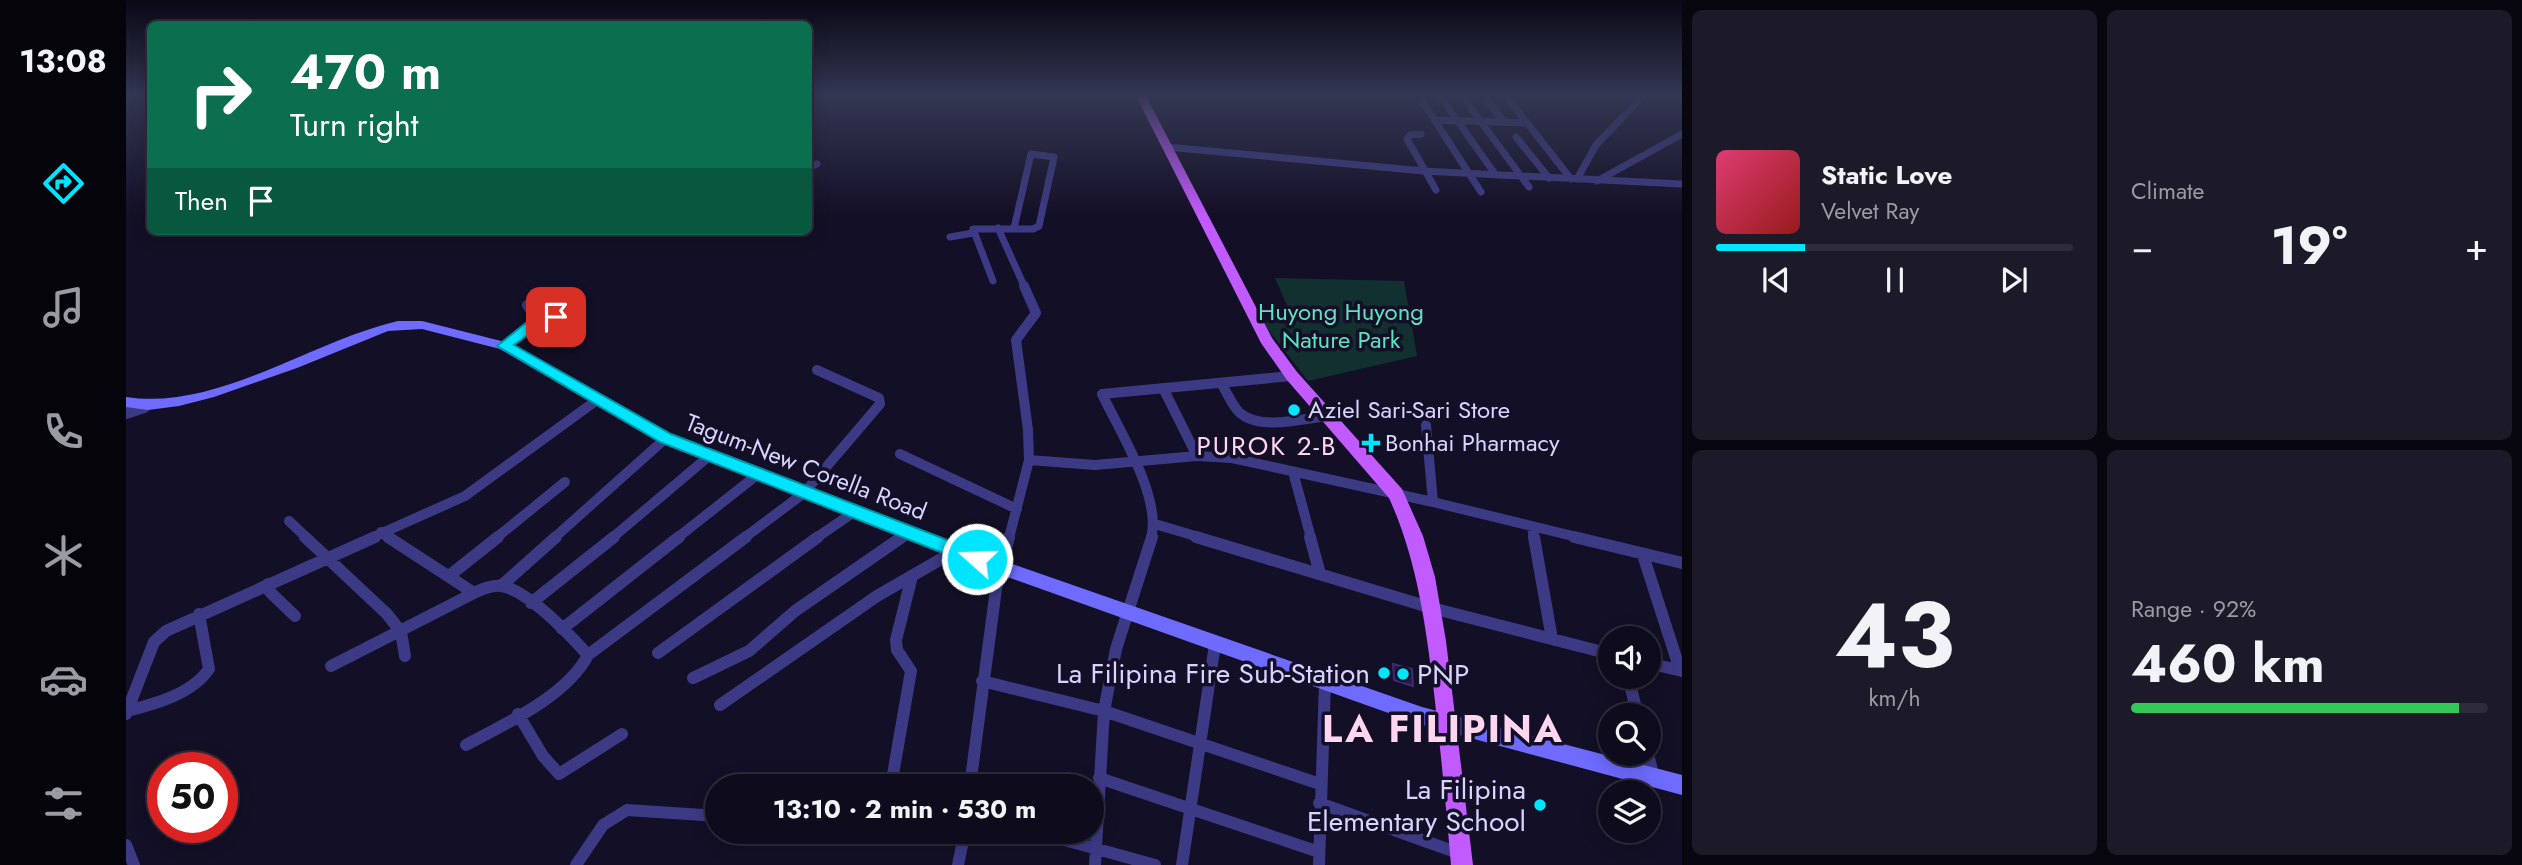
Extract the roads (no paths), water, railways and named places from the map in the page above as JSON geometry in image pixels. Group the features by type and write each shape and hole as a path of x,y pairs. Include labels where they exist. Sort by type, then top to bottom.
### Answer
{"main road":[{"path":"1162,136 1257,324 1292,376 1396,494 1425,566 1448,724 1461,859"},
{"name":"Tagum-New Corella Road","path":"126,402 144,407 201,397 398,325 422,325 504,346 527,356 597,400 666,438 708,457 1000,568 1448,724 1682,785"}],"street":[{"path":"1409,136 1407,139 1436,190"},
{"path":"1445,136 1481,192"},
{"path":"1469,136 1495,174"},
{"path":"1493,136 1529,187"},
{"path":"1516,136 1549,178"},
{"path":"1539,136 1574,179"},
{"path":"1574,179 1604,136"},
{"path":"1597,181 1678,136"},
{"path":"1167,147 1425,170 1682,184"},
{"path":"950,237 972,233 975,228 1033,229 1039,226 1054,157 1031,154 1014,228"},
{"path":"812,166 817,164"},
{"path":"971,774 982,681 1000,568 1029,460 1028,430 1016,347 1018,335 1035,320 1037,313 998,228"},
{"path":"972,233 993,281"},
{"path":"527,305 537,321"},
{"path":"504,346 537,321 554,316 578,327"},
{"path":"466,746 574,677 588,655 804,493 880,404 878,398 873,395 817,370"},
{"path":"1099,774 1104,711 1115,649 1140,579 1155,524 1151,498 1102,394 1292,376"},
{"path":"1221,383 1240,413 1249,418 1277,421 1327,416"},
{"path":"1163,388 1197,456"},
{"path":"126,713 154,642 166,631 465,496 597,400"},
{"path":"126,413 144,407"},
{"path":"1426,425 1433,502"},
{"path":"501,586 666,438"},
{"path":"900,454 1017,509"},
{"path":"1029,460 1095,465 1197,456 1232,458 1433,502 1682,563"},
{"path":"531,603 576,569 708,457"},
{"path":"1293,472 1320,574"},
{"path":"562,629 757,475"},
{"path":"449,576 565,482"},
{"path":"658,653 744,588 854,512"},
{"path":"289,521 330,558 401,632 405,656"},
{"path":"1155,524 1432,608 1598,651"},
{"path":"1532,528 1552,639"},
{"path":"381,532 474,593"},
{"path":"693,678 749,651 795,611 907,533"},
{"path":"720,705 877,596 955,551"},
{"path":"1643,555 1681,670"},
{"path":"893,774 911,671 898,652 897,635 912,576"},
{"path":"268,584 270,593 295,617"},
{"path":"331,666 474,593 501,586 510,588 531,603 580,644 588,655"},
{"path":"126,713 186,689 207,674 209,669 199,614"},
{"path":"1182,865 1215,644"},
{"path":"1661,666 1681,670"},
{"path":"982,681 1104,711 1320,784"},
{"path":"1104,780 1191,809 1319,859 1325,683"},
{"path":"518,715 543,756 559,774 622,734"},
{"path":"1651,766 1654,778"},
{"path":"1320,803 1461,859"},
{"path":"576,865 600,830 615,814 627,810 705,815"},
{"path":"958,865 962,844"},
{"path":"1078,844 1155,865"},
{"path":"1095,865 1096,844"},
{"path":"126,845 134,865"}],"place":[{"name":"Aziel Sari-Sari Store","path":"1294,410"},
{"name":"Bonhai Pharmacy","path":"1371,443"},
{"name":"La Filipina Fire Sub-Station","path":"1384,673"},
{"name":"PNP","path":"1403,674"},
{"name":"La Filipina Elementary School","path":"1540,805"}],"district":[{"name":"PUROK 2-B","path":"1267,446"},
{"name":"LA FILIPINA","path":"1443,729"}],"park label":[{"name":"Huyong Huyong Nature Park","path":"1341,326"}]}
